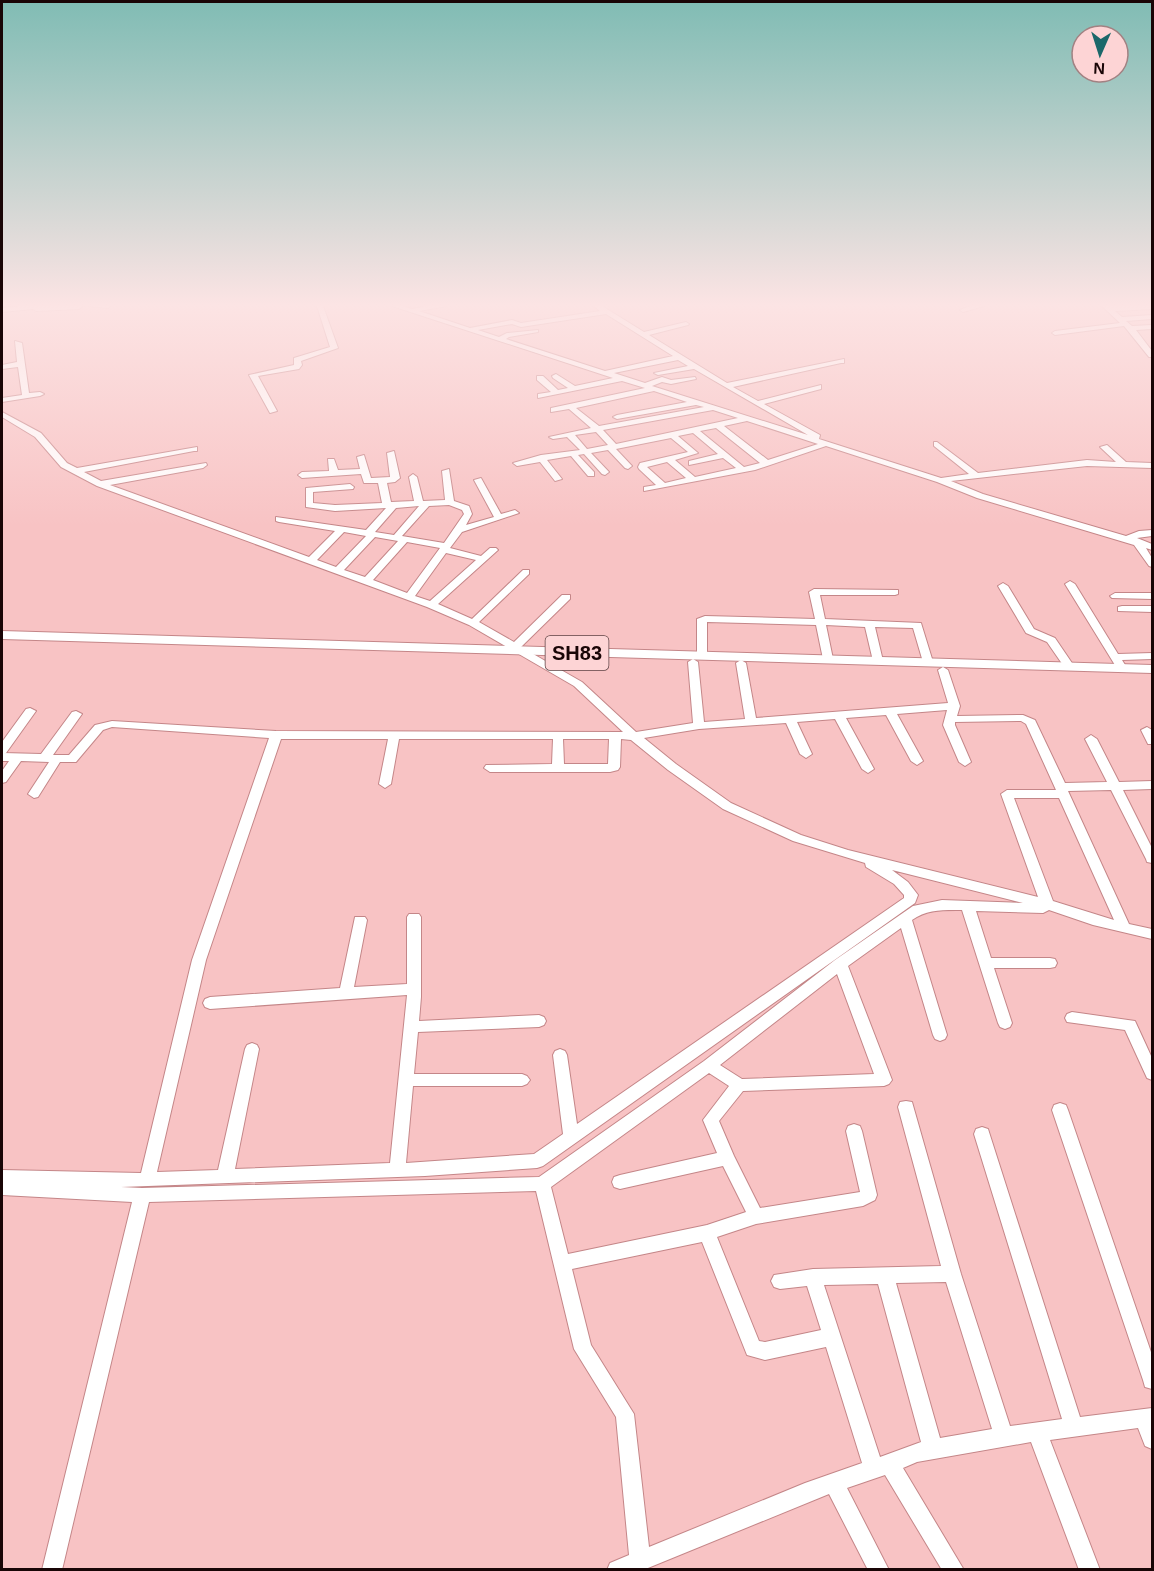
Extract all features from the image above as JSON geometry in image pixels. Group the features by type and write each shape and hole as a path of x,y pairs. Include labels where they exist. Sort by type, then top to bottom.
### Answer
{"main road":[{"name":"SH83","path":"2,635 254,646"},
{"name":"SH83","path":"2,641 1069,666 1119,662 1152,669"},
{"name":"SH83","path":"697,659 741,663 1152,676"}],"street":[{"path":"23,379 26,396"},
{"path":"255,379 273,411"},
{"path":"541,379 557,393"},
{"path":"561,379 693,479"},
{"path":"541,396 620,379"},
{"path":"622,379 939,480 980,496 1152,547"},
{"path":"626,405 662,379"},
{"path":"663,379 671,382 690,379"},
{"path":"715,379 814,434 822,442"},
{"path":"726,386 756,379"},
{"path":"758,403 818,387"},
{"path":"2,400 40,394"},
{"path":"626,405 695,402"},
{"path":"626,405 632,431"},
{"path":"626,405 632,431 645,464 642,467 663,486"},
{"path":"571,407 598,429 628,466"},
{"path":"555,410 571,407 632,431 685,456 706,476"},
{"path":"517,463 612,447 632,431 658,419 712,408"},
{"path":"2,414 38,435 64,465 100,484 431,605 473,623 578,684 634,736 672,767 727,806 797,838 859,857 1047,904 1124,928 1152,934"},
{"path":"658,419 694,453 685,456"},
{"path":"553,437 598,429 674,435 746,419"},
{"path":"590,422 632,431"},
{"path":"717,425 766,463"},
{"path":"695,431 742,469"},
{"path":"569,434 605,472"},
{"path":"647,489 766,463 822,442"},
{"path":"937,444 976,476"},
{"path":"1104,447 1123,464"},
{"path":"76,471 194,449"},
{"path":"361,457 367,481 382,481 396,478 391,453"},
{"path":"572,453 591,474"},
{"path":"692,463 724,455"},
{"path":"542,458 558,479"},
{"path":"331,461 334,473"},
{"path":"939,480 1079,463 1152,466"},
{"path":"100,484 203,465"},
{"path":"302,475 364,471"},
{"path":"446,471 450,502"},
{"path":"346,472 356,507"},
{"path":"412,477 423,503"},
{"path":"478,480 499,518"},
{"path":"382,481 390,505"},
{"path":"350,487 309,491 309,505 356,507 450,502 466,508 468,514 459,531 409,597"},
{"path":"304,523 322,507 325,489"},
{"path":"366,582 399,540 423,503"},
{"path":"337,572 370,535 390,505"},
{"path":"311,561 356,507"},
{"path":"459,531 515,513"},
{"path":"279,519 445,548 483,559"},
{"path":"1132,540 1139,534 1152,533"},
{"path":"1132,540 1152,564"},
{"path":"431,605 493,550"},
{"path":"473,623 526,572"},
{"path":"1070,584 1119,662 1152,656"},
{"path":"1003,586 1032,633 1052,640 1069,666"},
{"path":"828,659 814,592 895,592"},
{"path":"1115,596 1152,596"},
{"path":"524,652 566,597"},
{"path":"1122,609 1152,609"},
{"path":"699,726 697,659 701,620 917,625 928,662"},
{"path":"869,624 878,661"},
{"path":"741,663 751,722"},
{"path":"943,670 954,706 949,725 965,762"},
{"path":"2,757 72,759 99,727 112,724 276,735 634,736 699,726 954,706"},
{"path":"889,710 917,761"},
{"path":"2,750 30,711"},
{"path":"34,794 50,759 76,714"},
{"path":"838,714 868,769"},
{"path":"790,718 806,754"},
{"path":"951,719 1029,719 1064,791 1124,928"},
{"path":"52,1569 199,960 276,735"},
{"path":"385,784 394,735"},
{"path":"490,768 614,767 615,736"},
{"path":"1091,739 1152,859"},
{"path":"558,740 558,768"},
{"path":"2,779 17,758"},
{"path":"1047,904 1007,794 1152,784"},
{"path":"2,1177 145,1188 225,1177 529,1163 543,1158 910,900 909,889 859,857"},
{"path":"2,1188 542,1184 709,1065 840,964 918,909 928,906 967,905 1063,909"},
{"path":"967,905 1005,1023"},
{"path":"397,1170 414,991 414,916"},
{"path":"905,918 940,1035"},
{"path":"346,994 360,920"},
{"path":"986,963 1050,963"},
{"path":"709,1065 739,1085 884,1080 840,964"},
{"path":"210,1003 406,989 414,991"},
{"path":"1072,1018 1130,1025 1152,1074"},
{"path":"411,1027 539,1021"},
{"path":"225,1177 252,1049"},
{"path":"560,1055 571,1137"},
{"path":"406,1080 522,1080"},
{"path":"739,1085 711,1120 756,1216"},
{"path":"906,1107 952,1274 1005,1436"},
{"path":"1060,1110 1152,1380"},
{"path":"561,1263 707,1233 756,1216 863,1199 868,1195 854,1131"},
{"path":"982,1134 1074,1427"},
{"path":"620,1182 727,1158"},
{"path":"542,1184 582,1349 626,1414 640,1560"},
{"path":"707,1233 753,1349 765,1351 832,1337"},
{"path":"780,1281 813,1277 952,1274"},
{"path":"885,1276 933,1449"},
{"path":"813,1277 832,1337 881,1467 954,1569"},
{"path":"617,1569 917,1452 1005,1436 1148,1418 1152,1439"},
{"path":"1037,1432 1090,1569"},
{"path":"834,1483 879,1569"}]}
